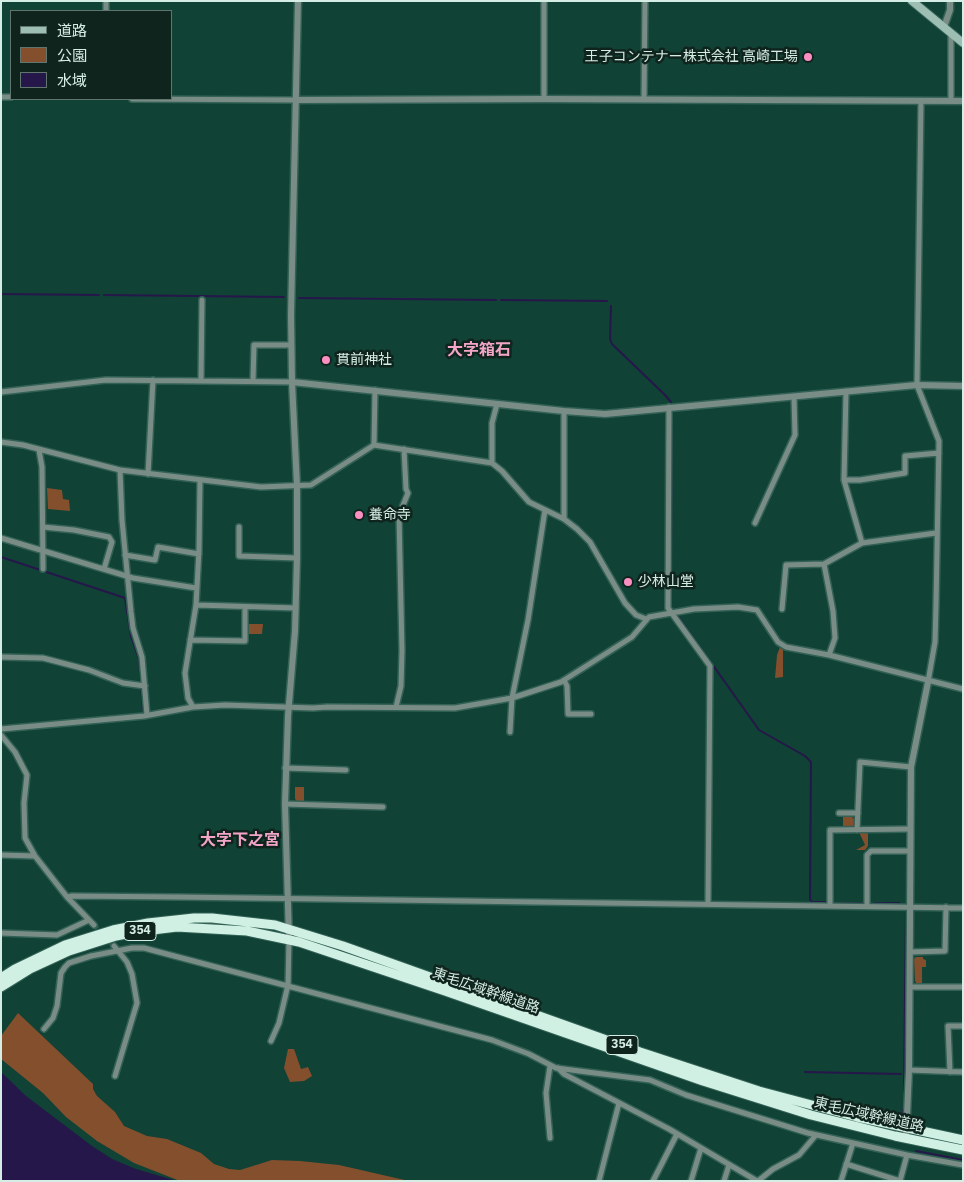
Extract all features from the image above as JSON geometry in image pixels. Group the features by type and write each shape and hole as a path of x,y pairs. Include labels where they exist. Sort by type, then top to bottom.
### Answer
{"highway":[{"name":"東毛広域幹線道路","path":"1,978 15,969 65,945 113,930 148,923 194,918 249,921 288,928 343,946 705,1074 786,1099 963,1140"},
{"name":"東毛広域幹線道路","path":"1,987 30,969 69,951 100,940 136,932 177,927 247,930 289,939 742,1094 812,1116 963,1150"}],"main road":[{"path":"912,1 963,43"}],"street":[{"path":"270,1041 279,1024 288,986 289,939 284,804 296,608 297,558 297,486 291,345 298,1"},
{"path":"544,1 544,99"},
{"path":"644,100 645,1"},
{"path":"944,27 950,10 950,1"},
{"path":"950,33 951,101"},
{"path":"172,99 963,101"},
{"path":"906,1138 909,1070 912,767 935,642 939,441 917,385 921,102"},
{"path":"201,381 202,300"},
{"path":"253,381 254,346 291,345"},
{"path":"1,392 97,380 292,382 606,414 917,385 963,386"},
{"path":"148,474 153,380"},
{"path":"374,445 375,390"},
{"path":"846,392 844,480 862,543"},
{"path":"755,523 795,435 794,397"},
{"path":"492,463 492,423 497,404"},
{"path":"669,407 668,608 710,666 708,904"},
{"path":"564,411 564,518"},
{"path":"1,442 16,443 120,470 261,487 311,485 374,445 492,463 502,471 529,502 564,518 590,542 625,603 636,615 646,620"},
{"path":"39,450 42,467 43,569"},
{"path":"396,707 400,686 402,651 399,515 408,493 406,489 404,450"},
{"path":"844,480 860,480 905,473 905,456 938,453"},
{"path":"120,470 122,520 133,628 141,650 147,716"},
{"path":"192,707 188,698 185,674 196,605 200,481"},
{"path":"510,732 512,698 528,620 545,510"},
{"path":"43,527 74,530 109,537 112,542 104,569"},
{"path":"239,527 239,556 297,558"},
{"path":"782,609 786,565 824,564 862,543 936,533"},
{"path":"1,538 128,576 196,588"},
{"path":"125,555 155,560 158,547 199,554"},
{"path":"824,564 833,611 835,638 829,655"},
{"path":"196,605 296,608"},
{"path":"190,640 245,641 245,607"},
{"path":"1,729 147,716 192,707 237,705 455,708 512,698 564,680 632,637 646,620 672,612 738,607 757,610 778,642 782,645 829,655 963,690"},
{"path":"1,657 43,658 89,670 123,683 145,686"},
{"path":"564,680 567,686 568,714 591,714"},
{"path":"1,735 15,752 27,776 24,802 25,838 35,856 67,897 94,925"},
{"path":"857,830 860,762 912,767"},
{"path":"285,768 346,770"},
{"path":"284,804 383,807"},
{"path":"839,813 858,813"},
{"path":"830,905 830,830 910,829"},
{"path":"867,906 867,855 871,851 910,851"},
{"path":"1,855 35,856"},
{"path":"67,897 287,898 963,908"},
{"path":"910,952 945,952 946,908"},
{"path":"1,933 57,935 89,920"},
{"path":"115,1076 136,1003 132,974 127,962 116,948"},
{"path":"44,1028 53,1018 61,973 65,967 84,958 116,948 149,949 492,1040 529,1054 550,1066 650,1080 686,1096 816,1134 907,1155 963,1165"},
{"path":"910,987 963,987"},
{"path":"950,1072 948,1026 963,1026"},
{"path":"550,1066 546,1093 550,1138"},
{"path":"558,1068 564,1074 677,1134 758,1181 773,1169 799,1156 816,1134"},
{"path":"909,1070 963,1072"},
{"path":"599,1181 618,1103"},
{"path":"654,1181 677,1134"},
{"path":"841,1181 853,1143"},
{"path":"691,1181 700,1148"},
{"path":"846,1164 900,1181 907,1155"},
{"path":"724,1181 729,1165"}],"green space":[{"path":"47,488 62,490 63,499 69,500 70,511 48,509"},
{"path":"249,624 263,624 262,634 249,634"},
{"path":"780,647 783,649 783,677 775,678 777,655"},
{"path":"295,787 304,787 304,802 298,802 295,799"},
{"path":"843,816 851,816 854,819 854,826 850,829 843,828"},
{"path":"859,832 868,832 868,846 865,850 856,850 865,845"},
{"path":"916,957 923,957 926,960 926,967 922,967 922,984 917,984 915,981 914,959"},
{"path":"18,1013 93,1084 93,1089 97,1096 115,1112 124,1126 147,1136 167,1139 201,1153 214,1164 229,1169 240,1170 272,1160 300,1161 339,1165 409,1181 180,1181 134,1163 97,1141 66,1117 43,1093 1,1059 1,1036"},
{"path":"288,1049 294,1049 301,1069 308,1067 312,1076 304,1081 290,1082 284,1068"}],"water":[{"path":"1,1072 26,1096 112,1159 136,1169 177,1181 2,1181"}],"waterway":[{"path":"1,294 99,295"},
{"path":"104,295 284,297"},
{"path":"299,298 496,300"},
{"path":"501,300 607,301"},
{"path":"611,306 610,339 612,344 671,402"},
{"path":"671,571 672,412"},
{"path":"1,557 125,598 131,636 139,659 143,709"},
{"path":"678,616 759,730 805,756 811,762 810,899 812,902 825,902"},
{"path":"834,903 861,903"},
{"path":"874,903 899,903"},
{"path":"904,1092 906,911"},
{"path":"805,1072 901,1074"},
{"path":"903,1110 903,1115"},
{"path":"916,1151 963,1160"}],"tunnel":[{"path":"94,925 114,946"}],"place":[{"name":"王子コンテナー株式会社 高崎工場","path":"808,57"},
{"name":"貫前神社","path":"326,360"},
{"name":"養命寺","path":"359,515"},
{"name":"少林山堂","path":"628,582"}],"district":[{"name":"大字箱石","path":"479,350"},
{"name":"大字下之宮","path":"240,840"}]}
